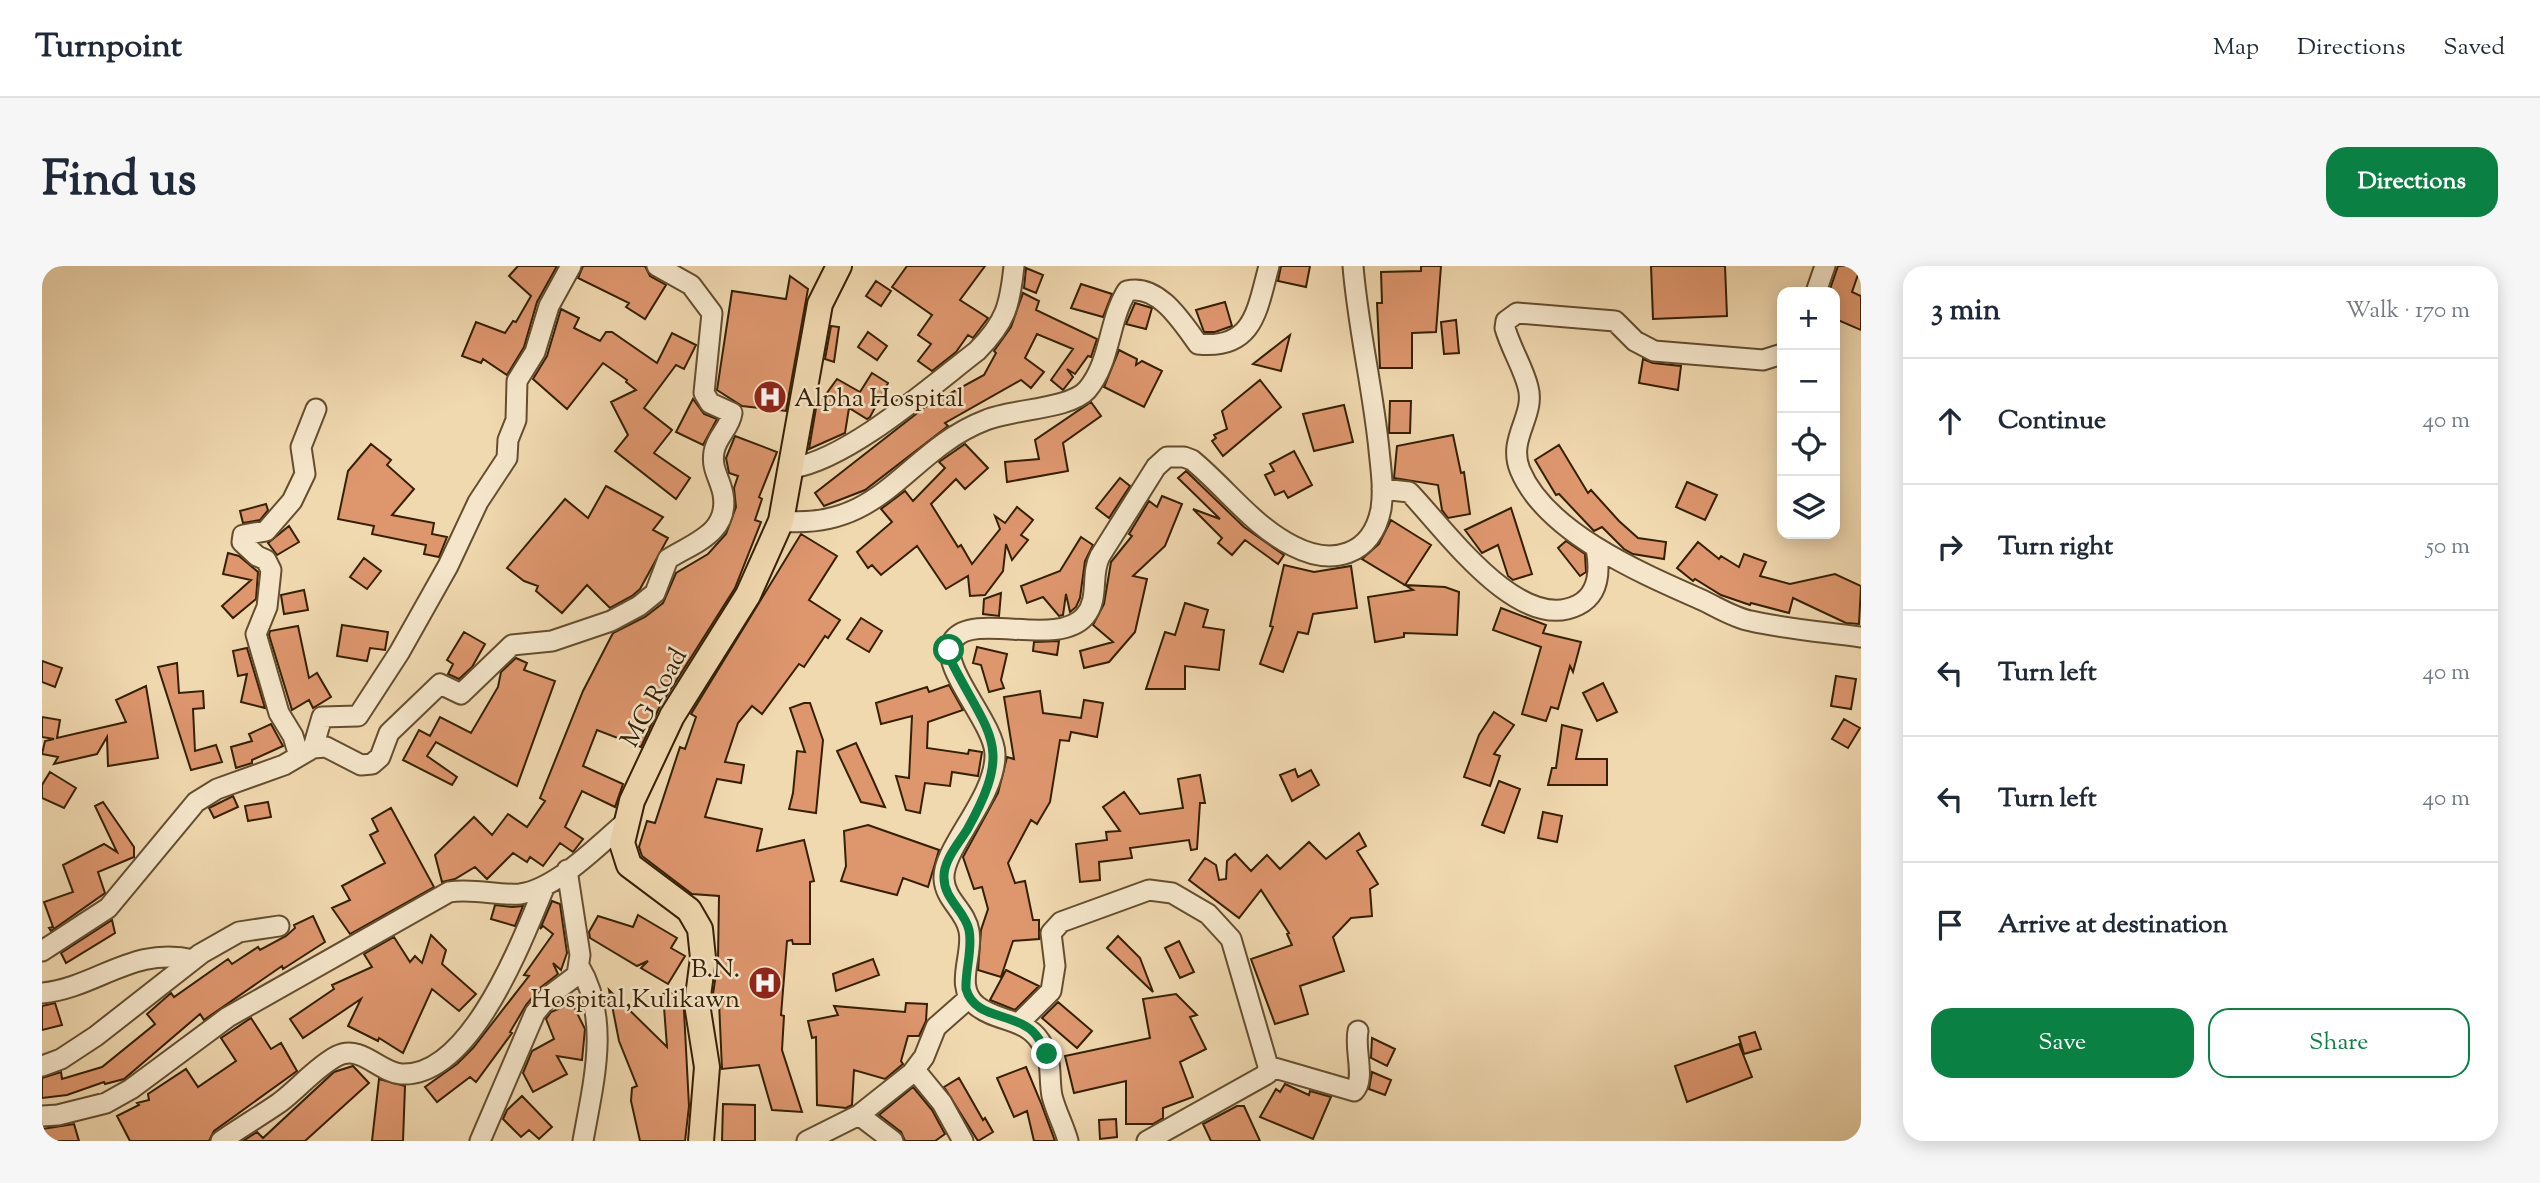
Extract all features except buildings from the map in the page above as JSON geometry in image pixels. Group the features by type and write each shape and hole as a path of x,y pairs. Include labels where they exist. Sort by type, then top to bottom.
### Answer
{"main road":[{"name":"MG Road","path":"701,1141 707,1068 697,1004 703,958 700,929 690,910 629,865 622,843 632,801 672,716 748,595 781,521 793,468 820,304 839,266"}],"street":[{"path":"306,752 321,717 358,716 425,609 478,502 507,458 508,440 516,420 517,381 535,352 549,306 570,266"},
{"path":"42,951 108,908 196,802 217,789 306,752 326,747 361,765 372,764 380,757 389,733 440,684 461,694 512,645 552,641 623,615 652,596 668,559 702,541 717,526 723,493 714,473 713,454 732,413 710,402 704,393 712,313 691,285 657,266"},
{"path":"793,468 813,464 850,445 977,351 995,333 1004,317 1013,289 1014,266"},
{"path":"781,521 806,524 836,519 862,508 967,428 1018,410 1077,398 1096,377 1127,291 1137,288 1151,293 1198,344 1215,346 1240,337 1256,313 1269,266"},
{"path":"1069,1141 1053,1098 1051,1063 1035,1034 1019,1023 983,1010 968,998 965,978 970,931 950,898 943,877 949,859 983,797 992,775 995,754 987,725 950,659 954,640 958,635 973,631 1054,630 1078,623 1093,601 1096,567 1100,556 1156,467 1167,457 1192,460 1274,535 1309,554 1333,558 1347,555 1366,543 1376,526 1382,489 1353,266"},
{"path":"1818,287 1825,266"},
{"path":"1777,356 1763,360 1654,351 1635,341 1615,321 1543,314 1510,316 1505,328 1528,387 1524,423 1517,436 1521,471 1564,525 1596,548 1662,583 1748,621 1861,637"},
{"path":"306,752 279,713 256,634 267,607 271,570 266,560 257,556 242,542 243,535 266,531 292,501 305,474 300,452 316,409"},
{"path":"1382,489 1409,492 1499,587 1523,602 1548,611 1570,608 1590,596 1598,579 1596,548"},
{"path":"42,1116 58,1115 106,1103 131,1089 228,1017 449,892 466,890 517,894 544,888 627,821"},
{"path":"567,870 579,966 592,993 597,1032 596,1064 583,1141"},
{"path":"221,1141 278,1103 338,1056 360,1054 384,1069 404,1074 434,1065 452,1052 503,984 544,888"},
{"path":"1019,1023 1051,990 1055,966 1050,939 1056,925 1138,893 1161,890 1187,900 1208,914 1231,939 1268,1066 1267,1074 1147,1141"},
{"path":"42,993 63,989 139,959 177,957 193,960 239,932 279,926"},
{"path":"42,1066 61,1059 96,1036 202,953"},
{"path":"480,1141 535,1013 549,996 574,979 579,966"},
{"path":"807,1141 859,1115 915,1070 924,1057 936,1027 968,998"},
{"path":"1268,1066 1344,1091 1354,1091 1361,1080 1355,1049 1359,1031"},
{"path":"915,1070 942,1103 963,1141"},
{"path":"859,1115 892,1141"}],"place":[{"name":"Alpha Hospital","path":"770,397"},
{"name":"B.N. Hospital,Kulikawn","path":"765,983"}],"route":[{"path":"949,650 950,659 987,725 995,754 992,775 983,797 949,859 943,877 945,888 970,931 965,978 968,998 983,1010 1026,1027 1035,1034 1047,1054"}]}
